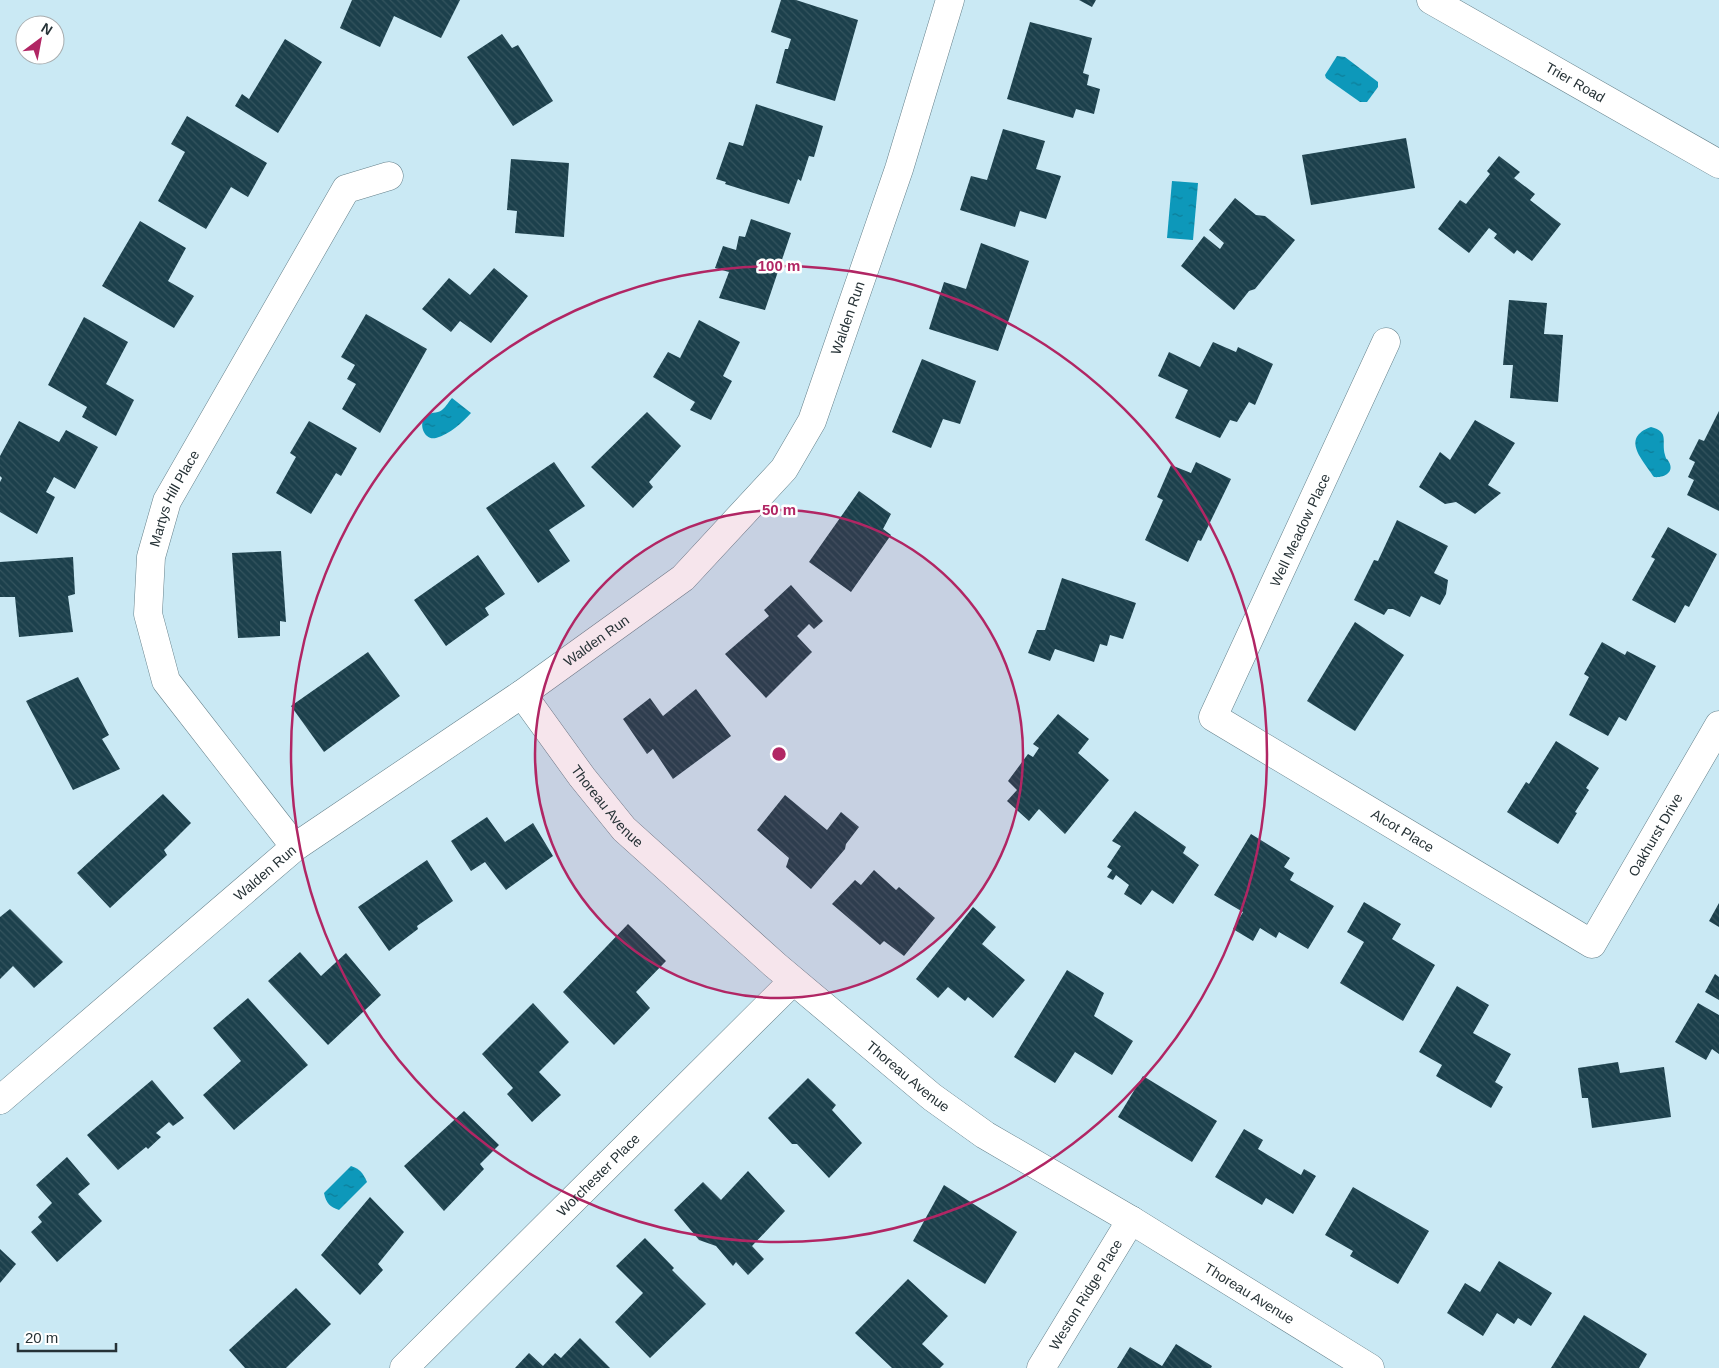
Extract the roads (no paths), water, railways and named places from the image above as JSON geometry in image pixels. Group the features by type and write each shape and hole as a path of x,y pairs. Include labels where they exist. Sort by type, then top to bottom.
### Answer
{"street":[{"name":"Walden Run","path":"0,1100 295,847 522,694 683,578 784,469 812,421 899,169 950,0"},
{"name":"Trier Road","path":"1431,0 1719,164"},
{"name":"Martys Hill Place","path":"295,847 166,682 148,614 151,557 167,501 346,189 389,176"},
{"name":"Well Meadow Place","path":"1213,717 1386,342"},
{"name":"Thoreau Avenue","path":"522,694 582,777 624,829 793,981 932,1098 978,1130 1131,1220 1370,1368"},
{"name":"Alcot Place","path":"1213,717 1592,944"},
{"name":"Oakhurst Drive","path":"1592,944 1719,725"},
{"name":"Worchester Place","path":"404,1368 793,981"},
{"name":"Weston Ridge Place","path":"1041,1368 1131,1220"}],"water":[{"path":"1337,56 1345,57 1378,82 1378,87 1367,102 1360,102 1326,78 1325,75"},
{"path":"1172,181 1198,183 1193,240 1167,238"},
{"path":"452,398 471,413 446,434 436,438 429,437 424,432 423,420 429,414 442,410"},
{"path":"1651,427 1663,434 1665,455 1670,466 1669,472 1661,477 1654,477 1640,457 1635,443 1637,437 1642,432"},
{"path":"351,1166 361,1172 367,1182 339,1210 329,1204 324,1193"}]}
